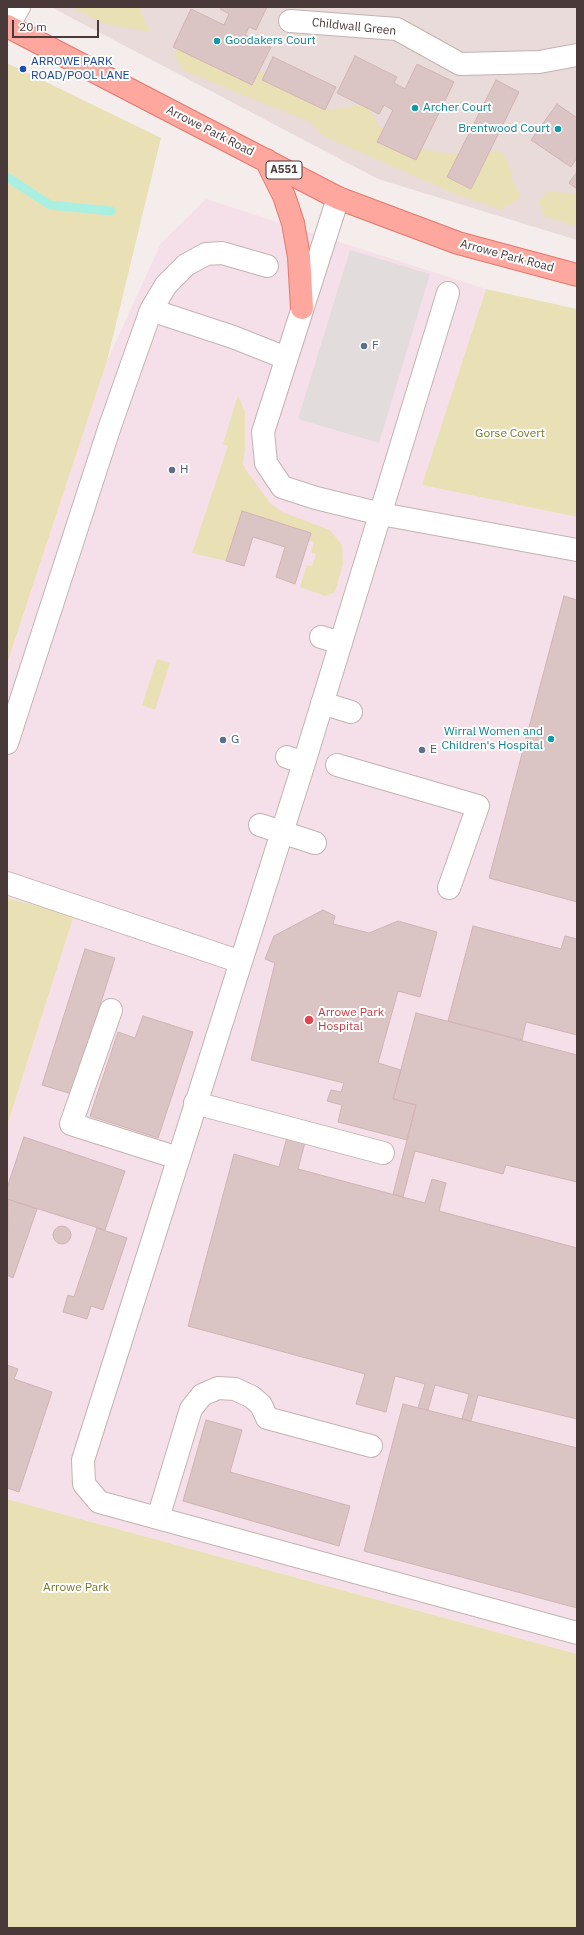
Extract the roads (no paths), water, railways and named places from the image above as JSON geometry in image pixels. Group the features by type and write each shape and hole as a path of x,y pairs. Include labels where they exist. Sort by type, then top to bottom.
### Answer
{"main road":[{"name":"Arrowe Park Road","path":"8,26 338,198 458,243 577,275"},
{"path":"266,160 284,196 293,223 299,257 302,308"}],"street":[{"path":"8,26 19,7"},
{"name":"Childwall Green","path":"290,21 397,29 460,64 539,62 577,55"},
{"path":"338,198 263,432 266,463 282,487 316,498 381,514 577,550"},
{"path":"7,743 109,429 151,310 166,285 186,265 206,254 222,253 267,266"},
{"path":"448,293 381,514 331,640 322,703 296,760 281,832 83,1460 84,1484 99,1502 577,1633"},
{"path":"151,310 233,337 286,358"},
{"path":"322,703 351,712"},
{"path":"336,765 478,806 449,888"},
{"path":"260,825 315,843"},
{"path":"7,883 241,962"},
{"path":"110,1010 70,1124 178,1158"},
{"path":"195,1103 383,1153"},
{"path":"158,1518 191,1409 202,1395 218,1388 235,1390 252,1397 262,1405 268,1418 370,1446"}],"waterway":[{"path":"7,177 50,205 111,211"}],"place":[{"name":"Goodakers Court","path":"217,41"},
{"name":"ARROWE PARK ROAD/POOL LANE","path":"23,69"},
{"name":"Archer Court","path":"415,108"},
{"name":"Brentwood Court","path":"558,129"},
{"name":"F","path":"364,346"},
{"name":"H","path":"172,470"},
{"name":"Wirral Women and Children's Hospital","path":"551,739"},
{"name":"G","path":"223,740"},
{"name":"E","path":"422,750"},
{"name":"Arrowe Park Hospital","path":"309,1020"}],"park label":[{"name":"Gorse Covert","path":"510,434"},
{"name":"Arrowe Park","path":"76,1588"}]}
